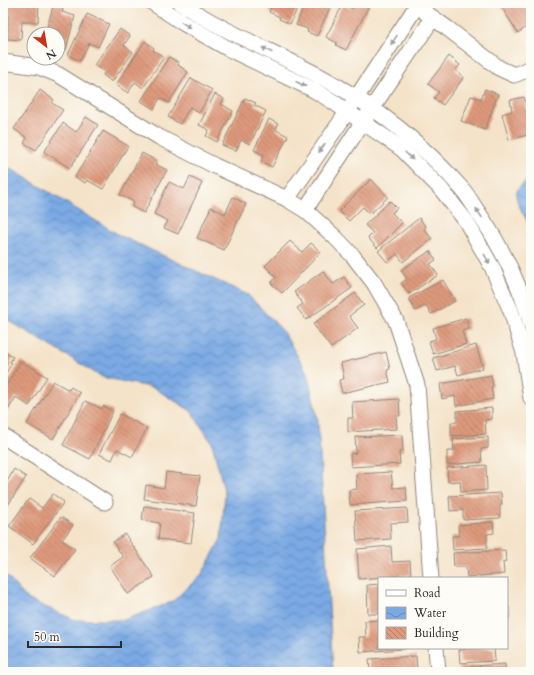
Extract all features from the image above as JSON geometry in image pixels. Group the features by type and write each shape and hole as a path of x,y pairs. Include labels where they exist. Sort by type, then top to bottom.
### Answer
{"street":[{"path":"153,3 183,23 229,49 314,90 347,111 402,149 441,189 466,221 492,268 511,311 524,353 531,398"},
{"path":"180,3 238,36 325,79 393,123 426,152 464,191 488,228 509,266 527,308 531,324"},
{"path":"287,199 347,111 413,5 459,36 499,68 514,75 531,68"},
{"path":"305,210 433,18"},
{"path":"3,62 39,67 59,75 159,137 215,166 287,199 305,210 336,238 353,256 374,283 396,320 417,385 431,577"},
{"path":"3,436 105,502"},
{"path":"436,649 438,672"}],"water":[{"path":"3,164 119,235 248,295 282,330 307,372 318,421 333,672 3,672 3,572 27,599 75,620 124,620 172,602 202,574 221,539 225,494 212,443 191,411 154,388 102,377 3,317"},
{"path":"531,179 531,228 516,198 516,192 521,185"}],"building":[{"path":"8,3 39,3 38,22 22,22 21,40 7,39"},
{"path":"54,3 64,6 62,12 75,16 66,49 66,26 47,26"},
{"path":"273,3 300,3 290,24 269,12"},
{"path":"305,3 332,3 317,36 307,32 308,29 296,25"},
{"path":"355,3 370,4 346,50 336,45 337,43 326,37 343,4 352,9"},
{"path":"499,3 531,3 531,24 518,33"},
{"path":"87,14 109,24 98,47 89,43 80,61 68,55"},
{"path":"120,29 130,36 124,45 133,52 112,82 103,75 105,72 94,65"},
{"path":"145,41 154,48 153,50 164,57 143,88 135,82 128,93 116,85"},
{"path":"449,56 460,65 455,70 464,77 443,105 434,98 439,92 428,84"},
{"path":"169,57 179,63 178,65 188,72 169,103 160,98 154,109 141,101"},
{"path":"191,78 212,90 199,113 190,107 180,124 168,117"},
{"path":"485,89 498,94 485,130 461,121 471,96 481,99"},
{"path":"40,90 54,100 52,103 63,110 36,150 24,143 27,138 14,129"},
{"path":"215,94 224,99 221,104 233,111 217,142 206,136 209,130 199,125"},
{"path":"524,97 531,125 531,134 509,140 502,114 512,111 510,100"},
{"path":"531,97 531,106 527,99"},
{"path":"245,98 256,103 254,105 266,111 250,144 241,140 236,151 222,145"},
{"path":"86,117 98,125 70,168 44,152 63,123 76,132"},
{"path":"269,119 278,124 276,130 288,136 272,167 261,161 264,155 254,150"},
{"path":"103,131 128,146 103,189 87,180 85,183 75,177"},
{"path":"142,153 157,161 155,164 167,170 144,213 132,207 134,202 120,195"},
{"path":"190,177 202,183 178,234 164,228 168,221 154,214 169,182 184,189"},
{"path":"371,179 388,197 370,214 363,207 349,221 339,211"},
{"path":"233,197 246,204 224,250 197,238 211,207 225,214"},
{"path":"390,201 397,208 392,213 402,223 377,248 368,238 373,233 365,225"},
{"path":"419,218 426,227 424,229 432,239 403,262 397,254 387,262 378,251"},
{"path":"290,241 302,252 311,243 321,252 282,293 271,283 276,277 265,266"},
{"path":"430,251 436,260 430,264 438,275 409,294 401,283 407,279 401,270"},
{"path":"323,271 333,284 344,277 352,288 306,320 297,308 303,304 294,292"},
{"path":"443,280 455,301 431,314 426,305 415,311 409,298"},
{"path":"355,293 364,305 349,316 358,328 331,348 313,324"},
{"path":"466,318 469,329 462,331 466,344 433,354 429,341 436,339 433,328"},
{"path":"476,345 483,368 458,375 455,366 437,371 433,358"},
{"path":"3,351 13,357 10,362 12,363 3,378"},
{"path":"386,352 390,369 387,370 390,382 342,393 339,380 344,379 341,363"},
{"path":"21,361 47,377 29,406 16,397 6,413 3,411 3,391"},
{"path":"491,375 493,399 456,406 455,396 442,399 440,384"},
{"path":"53,381 69,390 71,387 80,393 53,439 27,424"},
{"path":"399,399 400,416 396,416 397,429 348,432 348,418 353,418 352,402"},
{"path":"85,401 102,409 103,406 113,411 90,459 63,445"},
{"path":"492,408 492,419 485,420 486,434 451,436 451,423 457,422 457,411"},
{"path":"120,414 147,428 132,457 117,449 112,460 99,454"},
{"path":"402,435 403,451 399,452 400,464 351,467 350,454 356,453 355,437"},
{"path":"488,437 488,448 481,449 482,462 447,465 447,451 454,451 453,439"},
{"path":"486,465 487,490 461,492 460,481 448,482 447,468"},
{"path":"14,469 26,477 3,513 3,478 8,480"},
{"path":"166,472 200,476 196,506 144,499 146,485 164,488"},
{"path":"391,472 393,488 406,487 407,501 350,505 349,490 357,489 356,474"},
{"path":"501,493 502,505 500,505 500,518 463,520 463,510 450,511 449,496"},
{"path":"53,494 64,502 33,544 9,526 29,499 42,508"},
{"path":"144,506 195,513 191,543 158,539 160,523 142,520"},
{"path":"407,508 408,522 390,523 391,539 357,541 355,511"},
{"path":"61,517 73,525 62,540 75,549 55,576 30,558"},
{"path":"493,522 494,533 487,534 487,548 453,550 452,536 459,536 458,525"},
{"path":"125,534 154,577 128,594 110,566 123,557 113,542"},
{"path":"391,546 392,562 410,561 411,575 359,579 357,549"},
{"path":"505,550 506,561 503,562 504,574 467,577 466,567 454,567 453,553"},
{"path":"378,584 378,614 368,614 367,585"},
{"path":"508,607 509,607 508,618"},
{"path":"378,620 378,649 405,649 360,652 359,637 366,637 365,621"},
{"path":"494,649 495,661 460,663 459,650"},
{"path":"416,656 417,672 370,672 369,659"},
{"path":"505,664 506,672 461,672 460,667"}]}
